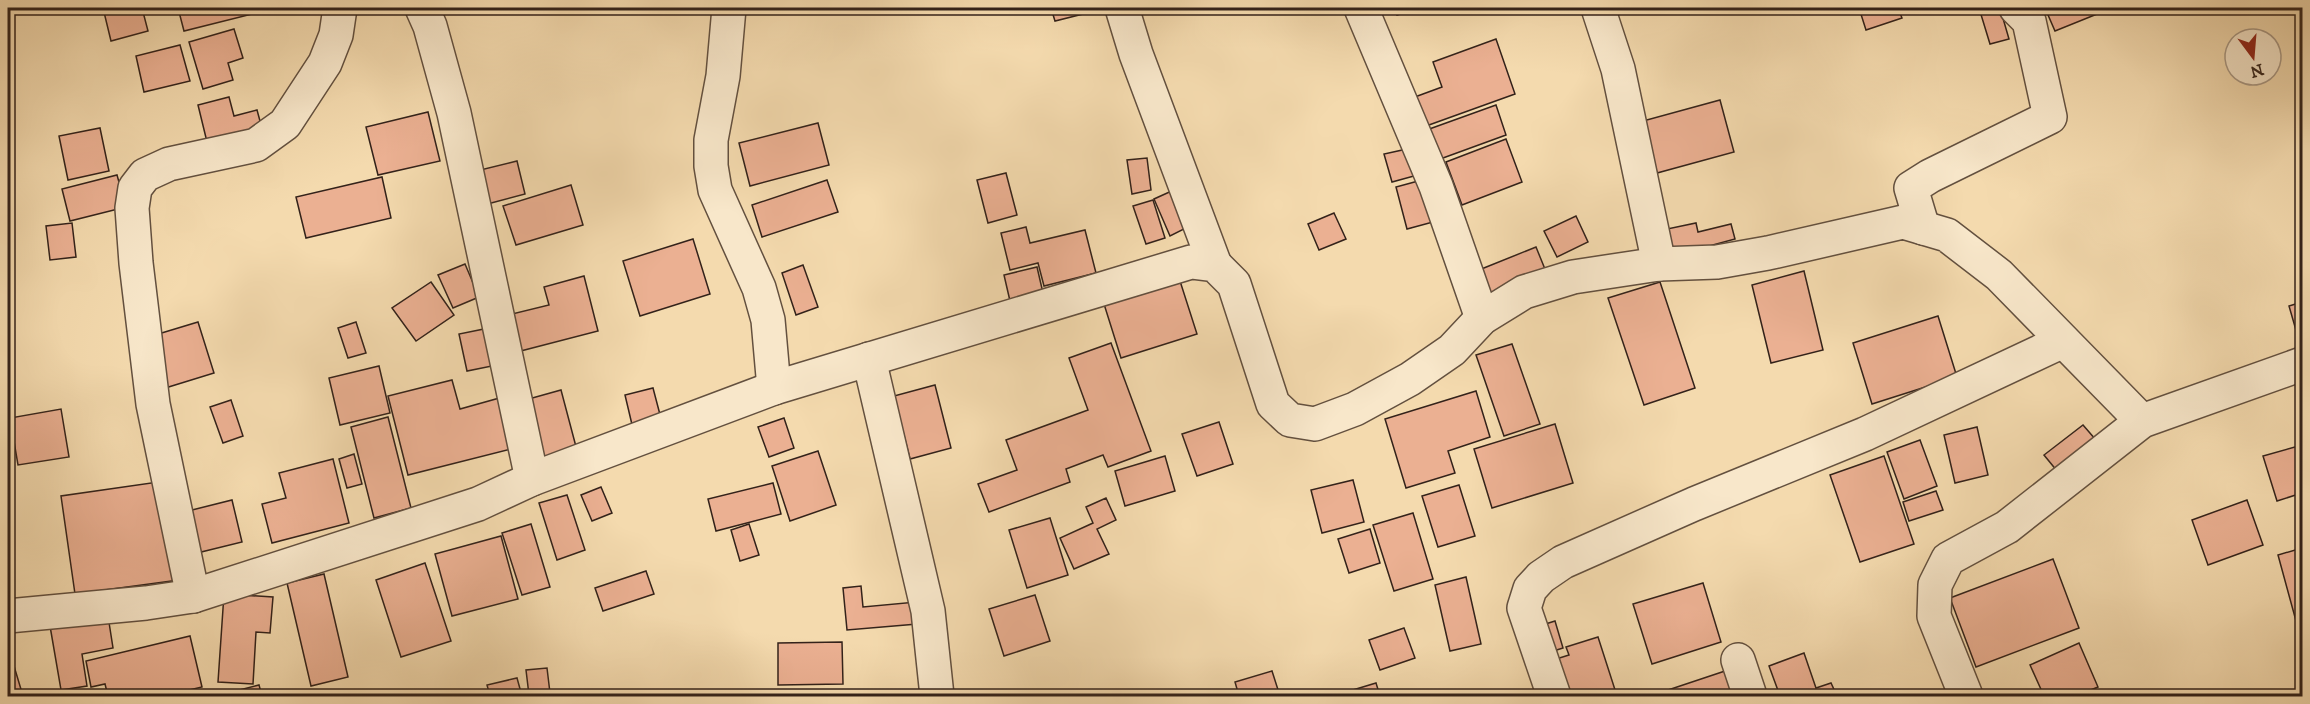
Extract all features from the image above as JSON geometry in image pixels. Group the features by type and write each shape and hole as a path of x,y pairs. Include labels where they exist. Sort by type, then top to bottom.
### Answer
{"street":[{"path":"193,596 153,404 136,263 132,208 135,188 145,175 169,164 255,145 285,124 325,63 336,35 340,8"},
{"path":"422,8 430,27 454,113 532,479"},
{"path":"729,8 723,76 711,140 711,166 715,190 751,268 768,320 774,388"},
{"path":"1122,8 1136,54 1215,265 1234,284 1273,404 1290,420 1315,424 1355,409 1410,379 1452,350 1482,318 1524,292 1573,277 1659,264 1717,262 1768,253 1903,222 1947,235 1999,276 2142,421"},
{"path":"1361,8 1436,186 1482,318"},
{"path":"1598,8 1618,69 1659,264"},
{"path":"1923,228 1911,188 1930,176 2050,117 2029,21 2016,8"},
{"path":"8,616 193,596 478,504 532,479 774,388 1191,262 1215,265"},
{"path":"1554,696 1524,608 1530,589 1541,577 1563,562 1694,504 1865,434 2062,341"},
{"path":"869,359 928,611 937,696"},
{"path":"1966,696 1934,616 1935,585 1948,559 2007,527 2142,421 2302,364"},
{"path":"1738,660 1750,696"}],"building":[{"path":"103,8 142,8 148,31 111,41"},
{"path":"178,8 276,8 184,31"},
{"path":"1051,8 1107,8 1055,21"},
{"path":"1394,8 1420,8 1397,15"},
{"path":"1612,8 1637,8 1614,14"},
{"path":"1859,8 1898,8 1902,18 1866,30"},
{"path":"1979,8 2000,8 2009,39 1990,44"},
{"path":"2045,8 2112,8 2055,31"},
{"path":"234,29 243,58 228,63 233,80 203,89 189,42"},
{"path":"1496,39 1515,94 1415,130 1404,101 1442,87 1433,62"},
{"path":"180,45 190,81 144,92 136,56"},
{"path":"229,97 234,116 257,110 263,132 208,146 198,105"},
{"path":"1720,100 1734,152 1657,173 1643,121"},
{"path":"1496,105 1506,135 1432,162 1421,132"},
{"path":"428,112 440,161 378,175 366,127"},
{"path":"818,123 829,165 750,186 739,143"},
{"path":"100,128 109,171 68,180 59,136"},
{"path":"1506,139 1522,182 1462,205 1446,162"},
{"path":"1407,149 1414,176 1392,182 1384,154"},
{"path":"1147,158 1151,190 1132,194 1127,160"},
{"path":"517,161 525,194 476,207 468,173"},
{"path":"1006,173 1017,215 988,223 977,180"},
{"path":"117,175 126,207 70,221 62,189"},
{"path":"382,177 391,218 306,238 296,197"},
{"path":"827,180 838,212 762,237 752,205"},
{"path":"1422,180 1433,222 1407,229 1396,187"},
{"path":"571,185 583,225 516,245 503,206"},
{"path":"1176,189 1192,225 1170,236 1154,199"},
{"path":"1153,200 1165,238 1146,244 1133,206"},
{"path":"1334,213 1346,239 1319,250 1308,224"},
{"path":"1576,216 1588,242 1557,257 1544,231"},
{"path":"72,223 76,257 50,260 46,226"},
{"path":"1696,223 1698,232 1731,224 1735,239 1709,246 1711,253 1675,262 1667,229"},
{"path":"1026,227 1030,243 1085,230 1096,273 1044,286 1038,263 1010,270 1001,233"},
{"path":"693,239 710,294 640,316 623,261"},
{"path":"1536,247 1549,279 1487,303 1474,272"},
{"path":"465,264 479,297 453,308 438,275"},
{"path":"803,265 818,307 796,315 782,273"},
{"path":"1037,267 1043,293 1010,301 1004,275"},
{"path":"1804,271 1823,350 1771,363 1752,285"},
{"path":"584,276 598,331 509,354 500,317 549,305 544,287"},
{"path":"1180,281 1197,334 1121,358 1104,304"},
{"path":"431,282 454,315 416,341 392,308"},
{"path":"1660,282 1695,388 1644,405 1608,298"},
{"path":"2302,302 2302,351 2289,306"},
{"path":"1938,316 1957,377 1872,404 1853,343"},
{"path":"198,322 214,373 162,389 145,338"},
{"path":"356,322 366,353 348,358 338,328"},
{"path":"489,328 497,365 467,371 459,334"},
{"path":"1111,343 1151,451 1108,467 1103,455 1066,469 1070,482 989,512 978,484 1017,470 1006,440 1088,410 1069,358"},
{"path":"1512,344 1540,424 1504,436 1476,355"},
{"path":"379,366 390,413 340,425 329,378"},
{"path":"452,380 460,409 503,397 515,448 408,475 388,396"},
{"path":"935,385 951,448 910,459 894,396"},
{"path":"653,388 663,426 634,433 625,395"},
{"path":"561,390 579,458 542,468 525,400"},
{"path":"1476,391 1490,437 1448,451 1455,473 1406,488 1385,419"},
{"path":"231,400 243,436 223,443 210,407"},
{"path":"61,409 69,457 18,465 10,418"},
{"path":"388,417 411,508 374,518 351,427"},
{"path":"784,418 794,448 769,457 758,427"},
{"path":"1219,422 1233,464 1197,476 1182,434"},
{"path":"1555,424 1573,483 1492,508 1474,449"},
{"path":"2083,425 2102,447 2062,477 2044,455"},
{"path":"1977,427 1988,475 1955,483 1944,435"},
{"path":"1920,440 1937,486 1904,499 1887,452"},
{"path":"2302,445 2302,493 2277,501 2263,456"},
{"path":"818,451 836,505 790,521 772,466"},
{"path":"354,454 362,484 347,488 339,459"},
{"path":"1165,456 1175,491 1125,506 1115,471"},
{"path":"1884,456 1914,544 1860,562 1830,475"},
{"path":"333,459 349,523 272,543 262,504 286,498 279,473"},
{"path":"1353,480 1364,522 1322,533 1311,490"},
{"path":"165,481 179,580 75,594 61,496"},
{"path":"773,483 781,514 716,531 708,499"},
{"path":"1459,485 1475,536 1438,547 1422,496"},
{"path":"601,487 612,513 592,521 581,495"},
{"path":"1936,491 1943,510 1909,521 1903,502"},
{"path":"567,495 585,550 557,560 539,503"},
{"path":"1106,498 1116,520 1097,529 1109,554 1074,569 1060,538 1093,523 1086,507"},
{"path":"232,500 242,542 197,553 188,511"},
{"path":"2247,500 2263,545 2208,565 2192,520"},
{"path":"1413,513 1433,579 1394,591 1373,525"},
{"path":"1050,518 1068,575 1027,588 1009,530"},
{"path":"531,524 550,587 522,595 502,533"},
{"path":"749,524 759,555 740,561 731,530"},
{"path":"1370,529 1380,563 1349,573 1338,539"},
{"path":"501,536 518,599 452,616 435,554"},
{"path":"2302,548 2302,620 2296,621 2278,555"},
{"path":"2053,559 2079,628 1976,667 1950,598"},
{"path":"425,563 451,641 401,657 376,580"},
{"path":"646,571 654,594 603,611 595,588"},
{"path":"324,574 348,677 311,686 287,583"},
{"path":"1466,577 1481,644 1450,651 1435,585"},
{"path":"1703,583 1721,642 1652,664 1633,604"},
{"path":"861,586 863,607 927,601 929,623 847,630 843,588"},
{"path":"224,594 273,597 270,633 256,632 253,684 218,682"},
{"path":"1035,595 1050,641 1004,656 989,609"},
{"path":"108,616 113,648 82,654 87,686 61,690 50,626"},
{"path":"1555,621 1563,648 1544,654 1536,627"},
{"path":"1404,628 1415,658 1380,670 1369,640"},
{"path":"190,636 202,687 164,696 108,696 105,684 91,687 86,661"},
{"path":"1598,637 1617,696 1565,696 1553,660 1569,655 1566,647"},
{"path":"842,642 843,684 778,685 778,643"},
{"path":"2079,643 2098,687 2076,696 2044,696 2030,665"},
{"path":"8,646 23,696 8,696"},
{"path":"1804,653 1816,688 1831,683 1837,696 1780,696 1769,666"},
{"path":"547,668 550,693 529,695 526,670"},
{"path":"1731,669 1740,696 1660,696 1659,693"},
{"path":"1272,671 1280,696 1239,696 1235,682"},
{"path":"517,678 522,696 490,696 487,685"},
{"path":"1376,683 1380,696 1333,696"},
{"path":"259,685 262,696 216,696"},
{"path":"2284,692 2286,696 2270,696"}]}
